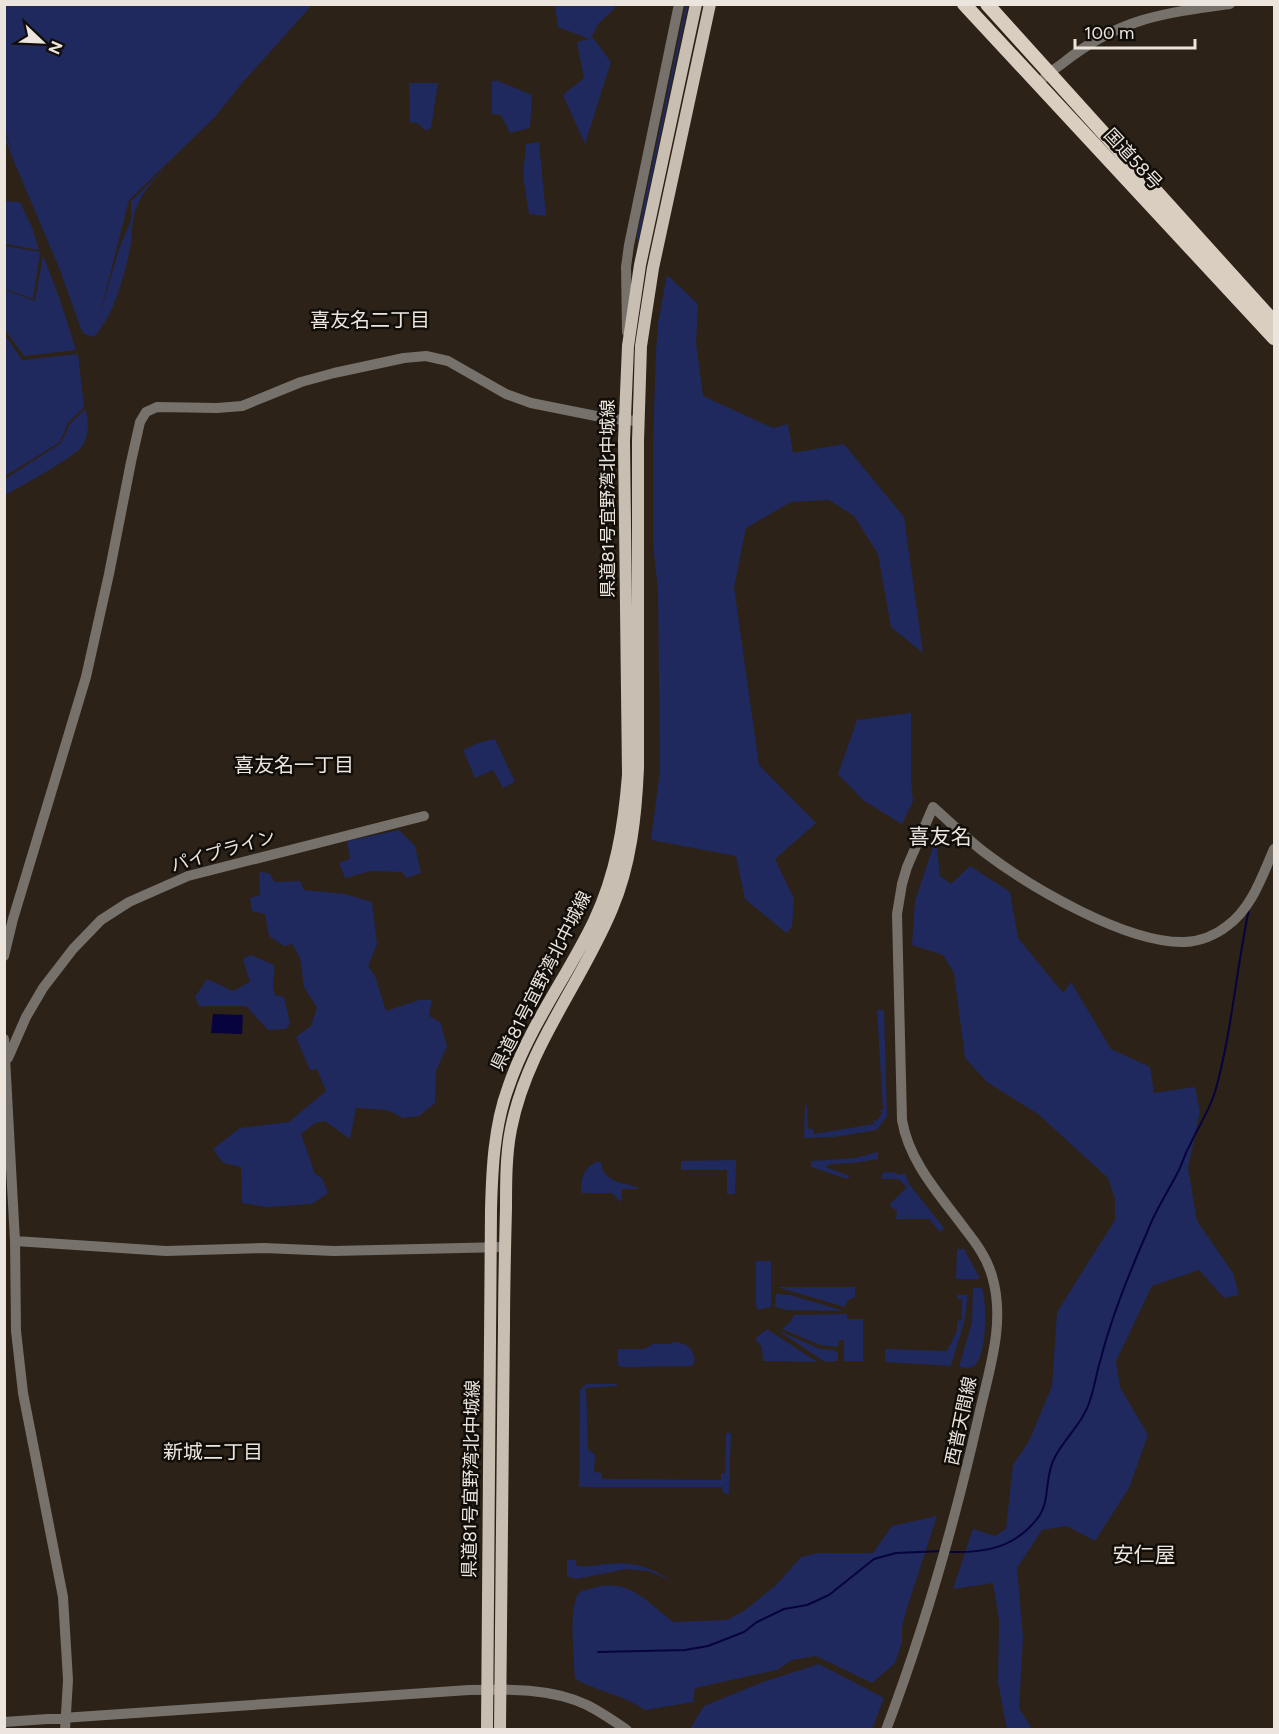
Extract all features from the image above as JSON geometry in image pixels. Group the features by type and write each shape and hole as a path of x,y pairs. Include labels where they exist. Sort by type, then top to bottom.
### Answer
{"highway":[{"name":"国道58号","path":"964,4 1275,338"},
{"name":"国道58号","path":"987,4 1275,322"}],"main road":[{"name":"県道81号宜野湾北中城線","path":"501,1730 505,1246 510,1132 518,1099 538,1046 586,962 613,907 621,886 632,837 638,768 632,421 628,346 639,265 696,4"},
{"name":"県道81号宜野湾北中城線","path":"487,1730 493,1171 500,1118 507,1089 537,1023 593,922 609,884 620,843 626,810 628,775 625,582 632,421 653,268 710,4"}],"street":[{"path":"628,346 625,305 629,245 679,4"},
{"path":"1038,83 1094,40 1127,24 1161,14 1230,4"},
{"path":"629,245 631,257 639,265 653,268"},
{"path":"4,956 86,676 109,574 130,462 140,422 146,412 157,407 242,406 301,382 334,373 404,358 426,356 448,361 506,394 531,403 632,421"},
{"name":"西普天間線","path":"886,1730 955,1520 997,1326 997,1301 992,1277 982,1252 924,1173 904,1134 900,1096 897,914 907,867 933,807 1000,863 1080,911 1116,927 1178,942 1199,940 1215,934 1237,918 1257,887 1275,849"},
{"name":"パイプライン","path":"6,1063 26,1017 43,988 73,949 101,920 129,902 189,876 424,816"},
{"path":"4,1039 15,1241 16,1331 21,1377 63,1597 68,1680 66,1724"},
{"path":"15,1241 166,1251 264,1248 334,1251 505,1246"},
{"path":"4,1722 66,1724 501,1689 543,1693 576,1701 627,1730"}],"shaded area":[{"path":"5,4 312,5 242,83 215,117 129,200 99,318 119,249 131,220 131,201 167,166 148,187 135,211 129,254 118,293 108,317 94,337 84,334 81,329 60,270 5,140 5,134 14,154 5,131"},
{"path":"686,4 688,5 637,247 637,237"},
{"path":"555,5 614,5 615,8 598,24 591,39 594,39 611,62 585,144 563,95 584,78 577,42 589,39 558,27"},
{"path":"492,81 498,81 532,95 530,128 510,133 501,115 492,114"},
{"path":"409,83 438,83 431,128 426,131 417,123 410,122"},
{"path":"539,142 546,216 529,214 523,176 526,144"},
{"path":"4,201 20,202 32,227 39,250 5,244"},
{"path":"5,246 40,252 33,299 5,289"},
{"path":"43,255 76,350 24,356 5,330 5,290 35,301"},
{"path":"667,275 698,304 696,343 703,396 773,428 788,424 793,453 844,444 904,517 923,653 891,627 878,554 854,516 829,500 791,502 746,528 734,587 759,765 816,823 775,859 794,899 792,927 786,933 745,899 736,856 651,840 660,770 658,590 653,544 653,443 658,323"},
{"path":"5,335 22,360 78,354 84,407 68,423 60,442 5,476"},
{"path":"85,409 88,427 83,445 78,451 5,495 5,479 61,443 70,424"},
{"path":"911,713 913,801 902,824 864,801 838,774 857,720"},
{"path":"495,739 515,782 503,788 493,770 475,778 463,750"},
{"path":"399,830 415,846 421,873 406,878 402,872 371,871 345,878 339,863 350,859 347,841"},
{"path":"936,838 940,876 951,884 970,866 1010,892 1018,938 1063,993 1071,982 1111,1049 1150,1067 1154,1093 1195,1087 1200,1112 1188,1168 1197,1221 1233,1273 1239,1295 1224,1298 1199,1270 1152,1286 1116,1361 1120,1387 1148,1435 1129,1488 1095,1541 1067,1526 1042,1530 1017,1568 1023,1638 1019,1708 1032,1729 1007,1729 998,1682 999,1620 993,1583 953,1589 973,1529 995,1536 1006,1529 1013,1465 1029,1441 1052,1386 1057,1312 1115,1220 1115,1199 1108,1178 1038,1114 987,1082 965,1058 954,973 943,955 912,945 915,901"},
{"path":"259,872 269,873 275,882 300,881 304,890 345,894 372,902 377,944 368,966 375,976 386,1011 419,1000 432,1000 429,1016 440,1022 447,1046 436,1071 435,1103 419,1116 403,1118 387,1110 356,1108 350,1139 325,1121 315,1123 301,1134 315,1174 322,1178 328,1193 312,1204 266,1207 242,1203 241,1167 223,1163 213,1149 240,1128 289,1122 326,1091 317,1069 310,1070 296,1037 311,1026 317,1008 304,987 300,958 292,944 284,946 269,936 265,914 252,911 250,898 260,895"},
{"path":"251,955 274,965 275,995 284,997 290,1024 286,1029 268,1030 246,1006 199,1006 195,997 207,979 233,991 250,982 243,959"},
{"path":"877,1010 884,1010 887,1116 877,1130 834,1137 804,1138 805,1105 807,1105 808,1129 813,1129 814,1134 874,1124 873,1120 877,1121 882,1113 879,1111 883,1110"},
{"path":"213,1014 243,1015 242,1034 211,1033"},
{"path":"878,1152 878,1159 831,1164 825,1167 850,1176 847,1179 811,1167 811,1161 855,1158"},
{"path":"736,1160 735,1194 727,1194 727,1170 681,1170 681,1161"},
{"path":"595,1162 601,1162 602,1168 609,1177 620,1183 638,1187 638,1189 622,1189 621,1202 612,1193 581,1193 583,1176"},
{"path":"893,1172 901,1175 905,1173 909,1184 944,1228 940,1232 929,1219 896,1219 897,1211 889,1205 907,1187 898,1179 882,1179 882,1173"},
{"path":"957,1249 964,1249 980,1279 956,1279"},
{"path":"756,1261 771,1261 771,1307 758,1310 756,1306"},
{"path":"777,1287 855,1287 855,1297 848,1300 845,1307"},
{"path":"973,1288 982,1288 984,1296 984,1338 976,1364 968,1368 959,1367 972,1322"},
{"path":"776,1294 790,1295 844,1311 786,1310 775,1307"},
{"path":"957,1295 967,1295 967,1305 951,1366 885,1362 885,1349 947,1351 957,1331 957,1321 962,1320 962,1299 957,1299"},
{"path":"847,1314 847,1319 863,1319 863,1361 844,1361 844,1340 839,1340 838,1347 820,1345 782,1329 794,1315"},
{"path":"767,1329 817,1362 763,1361 762,1347 755,1339"},
{"path":"777,1330 820,1349 834,1350 838,1354 838,1361 825,1362"},
{"path":"672,1342 685,1344 690,1348 695,1360 692,1366 622,1367 618,1365 618,1349 644,1349 653,1344 671,1344"},
{"path":"586,1384 617,1384 617,1386 586,1388 588,1449 595,1455 594,1472 602,1473 602,1479 721,1480 721,1474 725,1473 726,1433 731,1433 729,1494 723,1493 722,1487 579,1487 580,1390"},
{"path":"937,1516 906,1611 902,1627 902,1642 895,1663 872,1683 816,1656 792,1660 777,1670 695,1688 693,1702 645,1710 627,1700 575,1679 573,1613 577,1596 582,1591 606,1586 627,1589 645,1599 673,1622 727,1620 744,1611 776,1585 801,1557 819,1553 873,1553 892,1526"},
{"path":"567,1560 576,1560 576,1565 584,1566 632,1564 655,1571 670,1580 648,1571 626,1569 576,1579 567,1576"},
{"path":"819,1664 884,1698 872,1729 690,1729 704,1706 763,1682"}],"waterway":[{"path":"947,1552 985,1550 1008,1543 1028,1529 1041,1512 1046,1498 1051,1466 1088,1406 1110,1326 1135,1261 1215,1092 1226,1047 1249,909"},
{"path":"598,1652 685,1650 708,1646 744,1632 757,1622 784,1609 807,1605 829,1595 874,1559 896,1553 942,1551"}],"district":[{"name":"喜友名二丁目","path":"370,320"},
{"name":"喜友名一丁目","path":"294,765"},
{"name":"喜友名","path":"940,836"},
{"name":"新城二丁目","path":"213,1452"},
{"name":"安仁屋","path":"1144,1554"}]}
